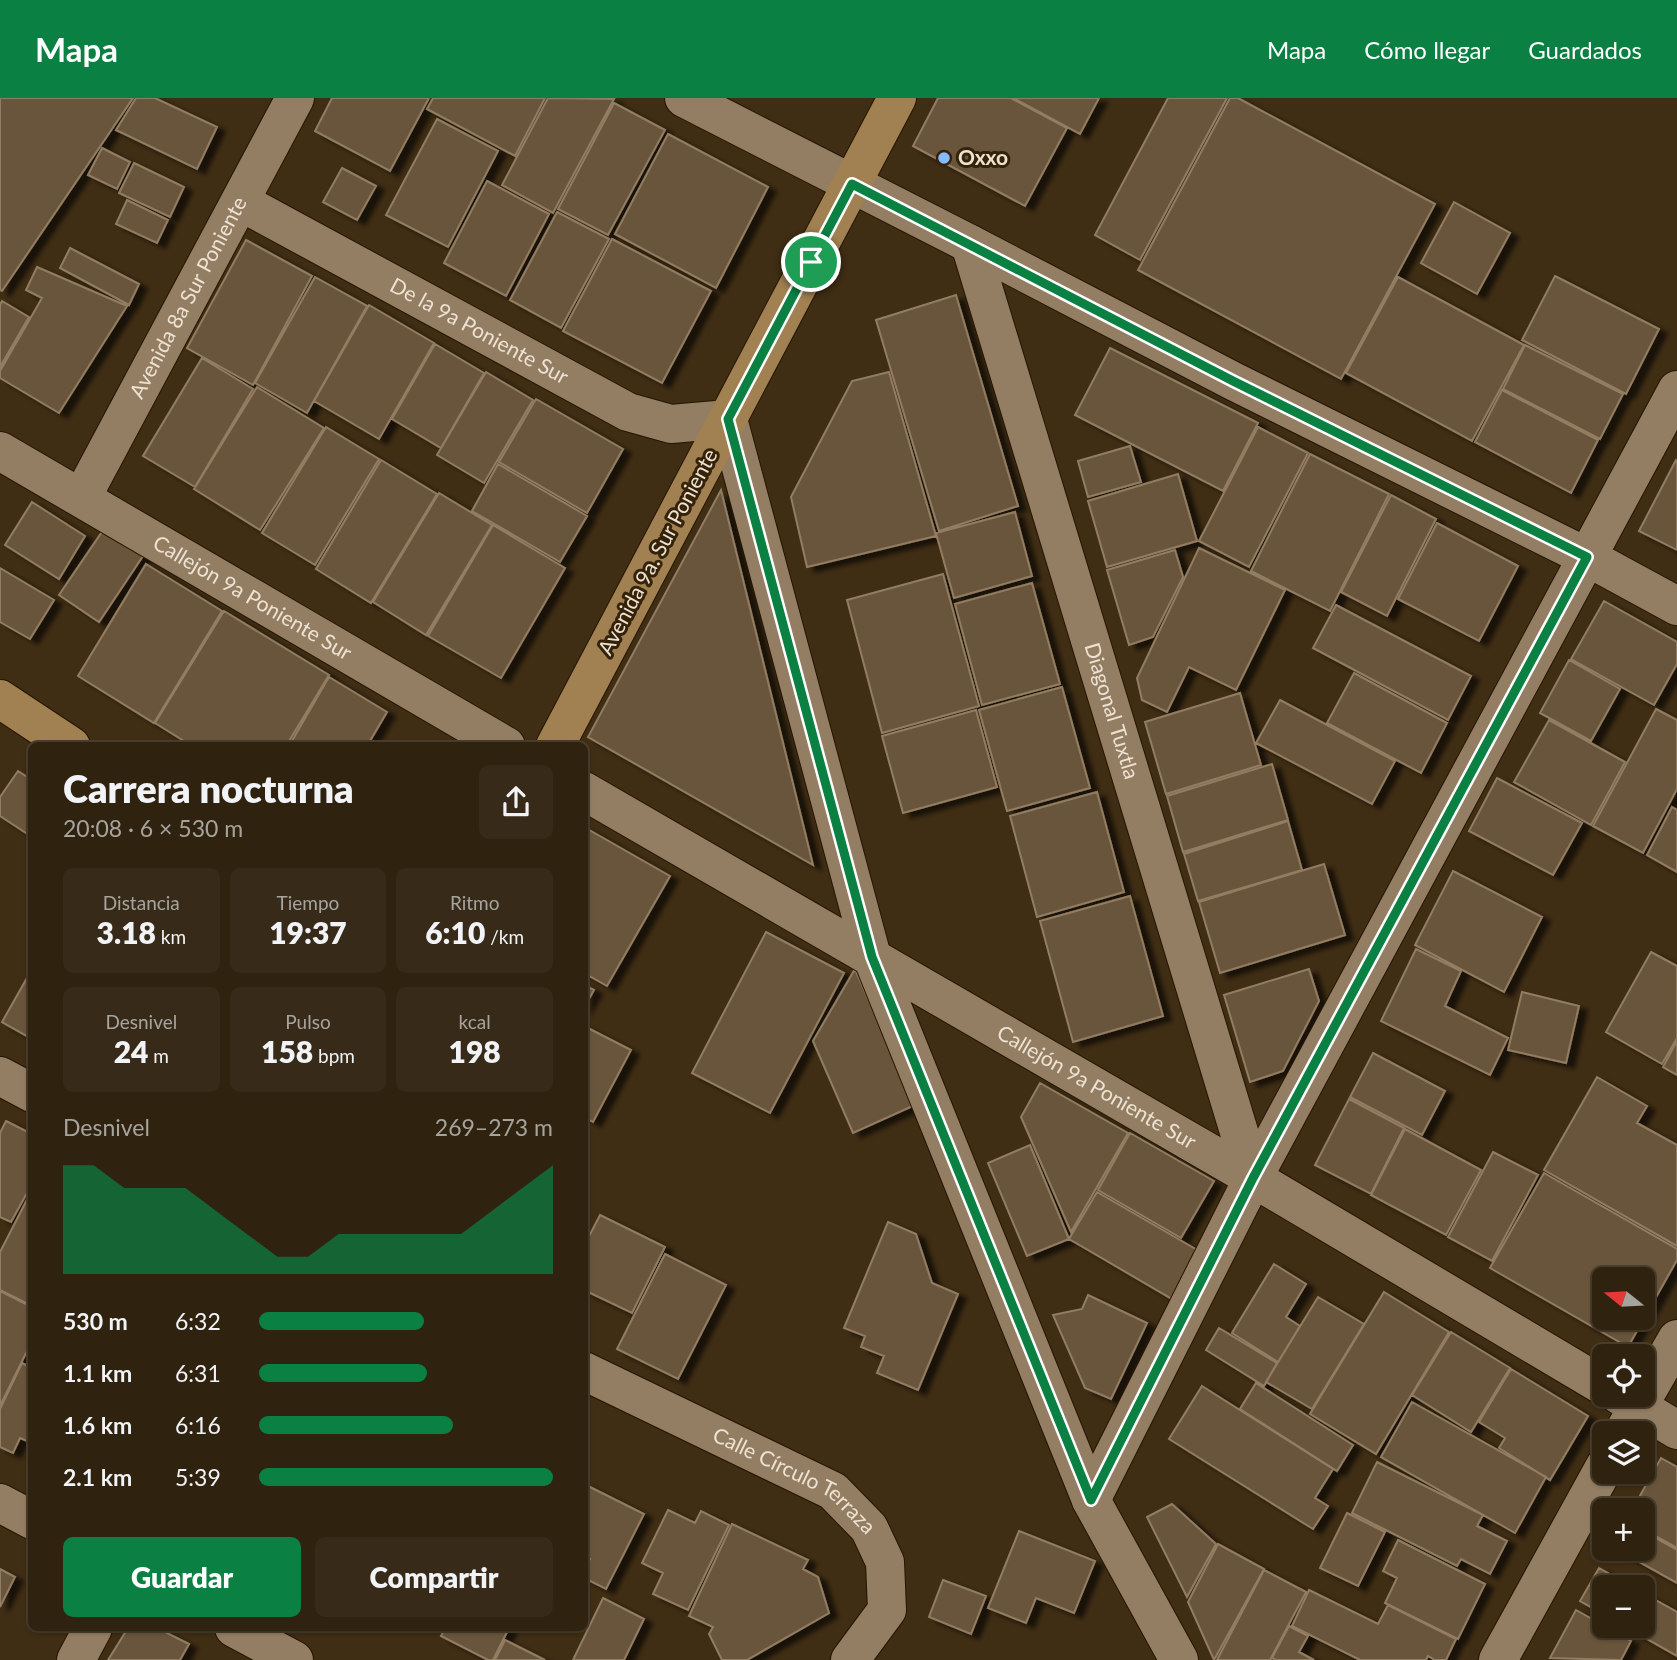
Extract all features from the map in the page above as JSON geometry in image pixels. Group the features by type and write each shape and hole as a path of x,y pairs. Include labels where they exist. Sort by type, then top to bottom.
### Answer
{"main road":[{"name":"Avenida 9a. Sur Poniente","path":"557,742 897,98"},
{"path":"0,699 65,742"}],"street":[{"name":"Avenida 8a Sur Poniente","path":"82,497 295,98"},
{"path":"684,98 1233,381 1587,557 1677,606"},
{"name":"De la 9a Poniente Sur","path":"241,202 628,412 671,424 728,419"},
{"name":"Diagonal Tuxtla","path":"970,244 1253,1178"},
{"path":"1091,1500 1253,1178 1677,390"},
{"path":"728,419 872,957 1091,1500 1179,1660"},
{"name":"Callejón 9a Poniente Sur","path":"0,451 499,742"},
{"name":"Callejón 9a Poniente Sur","path":"588,793 1253,1178 1592,1379"},
{"path":"0,1076 28,1091"},
{"path":"1677,1339 1626,1411 1677,1430"},
{"name":"Calle Círculo Terraza","path":"588,1373 832,1491 869,1528 885,1562 887,1610 850,1660"},
{"path":"1498,1660 1595,1484"},
{"path":"0,1503 28,1518"},
{"path":"76,1660 91,1631"},
{"path":"240,1631 294,1660"}],"building":[{"path":"0,98 133,98 2,291 0,290"},
{"path":"136,98 155,98 217,127 197,169 116,130"},
{"path":"332,98 429,98 390,171 315,131"},
{"path":"433,98 545,98 515,156 427,109"},
{"path":"548,98 614,99 553,213 502,185"},
{"path":"938,98 1011,98 1067,128 1025,206 913,146"},
{"path":"1013,98 1099,98 1080,134"},
{"path":"1168,98 1227,98 1140,260 1095,235"},
{"path":"1230,98 1238,98 1435,204 1341,379 1138,270"},
{"path":"614,103 665,130 608,235 558,209"},
{"path":"437,119 498,151 448,247 386,215"},
{"path":"668,134 768,187 716,288 615,234"},
{"path":"102,148 130,162 117,189 88,175"},
{"path":"134,163 184,187 170,217 119,193"},
{"path":"342,168 376,186 357,220 323,202"},
{"path":"487,181 549,214 506,296 444,263"},
{"path":"127,200 168,220 157,243 116,224"},
{"path":"1454,202 1510,233 1477,294 1421,263"},
{"path":"557,212 609,239 561,328 510,300"},
{"path":"612,239 711,291 662,383 563,331"},
{"path":"246,240 312,276 253,385 187,348"},
{"path":"70,248 139,284 129,305 60,268"},
{"path":"37,267 127,306 59,413 0,378 0,371 42,298 26,290"},
{"path":"1555,276 1659,329 1626,394 1522,340"},
{"path":"315,277 367,306 307,413 255,383"},
{"path":"1398,277 1524,345 1472,441 1346,373"},
{"path":"956,295 1018,506 939,531 876,320"},
{"path":"2,301 29,317 0,367 0,305"},
{"path":"369,305 434,343 379,439 314,401"},
{"path":"435,344 484,373 441,448 392,419"},
{"path":"1525,345 1623,394 1600,439 1503,389"},
{"path":"1110,348 1258,423 1223,491 1075,415"},
{"path":"202,358 253,389 195,487 143,456"},
{"path":"486,372 533,400 484,483 437,455"},
{"path":"889,372 936,536 807,567 791,497 852,381"},
{"path":"257,387 324,428 260,530 194,489"},
{"path":"1502,390 1598,440 1571,493 1475,442"},
{"path":"536,399 623,449 587,513 499,462"},
{"path":"326,427 379,459 315,565 262,533"},
{"path":"1258,427 1308,453 1249,567 1199,541"},
{"path":"1130,446 1141,482 1088,497 1078,461"},
{"path":"1310,454 1389,494 1330,611 1251,571"},
{"path":"381,460 437,494 371,603 316,569"},
{"path":"1677,461 1677,550 1639,531"},
{"path":"498,464 587,516 560,562 472,511"},
{"path":"1178,474 1197,541 1107,567 1088,501"},
{"path":"721,490 813,865 588,737"},
{"path":"439,493 492,525 426,635 373,602"},
{"path":"1391,495 1436,519 1387,616 1341,592"},
{"path":"32,502 85,536 59,579 5,545"},
{"path":"1015,512 1032,576 954,598 936,533"},
{"path":"1437,523 1518,566 1479,641 1398,599"},
{"path":"493,525 565,568 501,678 428,636"},
{"path":"106,526 145,553 99,622 59,595"},
{"path":"1199,548 1285,590 1236,690 1189,667 1167,712 1142,700 1137,678"},
{"path":"1175,550 1183,577 1153,637 1129,645 1107,570"},
{"path":"146,564 222,611 154,723 78,676"},
{"path":"0,568 54,600 30,639 0,622"},
{"path":"943,574 979,706 882,733 847,600"},
{"path":"1032,583 1060,684 982,705 955,604"},
{"path":"1604,601 1677,642 1677,664 1654,705 1571,659"},
{"path":"1336,605 1471,676 1448,720 1313,648"},
{"path":"224,611 329,675 288,742 186,742 155,723"},
{"path":"1569,660 1620,689 1591,741 1540,713"},
{"path":"1354,673 1447,723 1421,773 1327,723"},
{"path":"329,677 387,712 369,742 291,742"},
{"path":"1062,687 1090,788 1007,811 979,710"},
{"path":"1240,693 1261,765 1166,794 1145,722"},
{"path":"1280,700 1395,761 1372,804 1256,743"},
{"path":"1656,709 1677,720 1677,789 1643,853 1593,826"},
{"path":"976,710 997,787 903,813 882,736"},
{"path":"1549,720 1625,762 1591,825 1514,782"},
{"path":"1272,764 1288,820 1183,852 1167,796"},
{"path":"18,771 28,777 28,834 0,816 0,797"},
{"path":"1497,778 1582,823 1553,875 1469,831"},
{"path":"1097,792 1124,892 1037,917 1010,816"},
{"path":"1672,807 1677,810 1677,872 1647,855"},
{"path":"1288,821 1302,870 1198,901 1184,854"},
{"path":"588,829 670,876 607,986 588,975"},
{"path":"1324,864 1345,935 1220,973 1199,902"},
{"path":"1453,871 1542,917 1504,992 1415,945"},
{"path":"1130,896 1163,1016 1073,1042 1040,921"},
{"path":"766,932 844,973 770,1113 692,1073"},
{"path":"1416,949 1461,971 1445,1006 1508,1038 1490,1075 1381,1021"},
{"path":"1651,952 1677,966 1677,1038 1662,1064 1606,1032"},
{"path":"855,969 915,1105 853,1133 813,1041"},
{"path":"1309,969 1319,1001 1283,1071 1250,1082 1224,995"},
{"path":"28,976 28,1037 2,1022"},
{"path":"588,987 594,990 588,1001"},
{"path":"1522,992 1579,1006 1566,1063 1508,1050"},
{"path":"588,1028 631,1050 593,1122 588,1119"},
{"path":"1677,1041 1677,1075 1663,1067"},
{"path":"1373,1053 1445,1091 1422,1135 1350,1097"},
{"path":"1597,1077 1647,1106 1637,1123 1677,1145 1677,1246 1544,1170"},
{"path":"1040,1083 1128,1133 1071,1232 1021,1117"},
{"path":"1349,1099 1404,1128 1371,1194 1315,1165"},
{"path":"6,1121 28,1132 28,1191 11,1222 0,1217 0,1133"},
{"path":"1405,1129 1481,1170 1446,1235 1371,1195"},
{"path":"1130,1133 1214,1181 1181,1238 1098,1190"},
{"path":"1030,1145 1069,1239 1027,1256 988,1163"},
{"path":"1493,1152 1538,1175 1492,1261 1448,1237"},
{"path":"1544,1173 1677,1249 1677,1260 1656,1297 1656,1267 1592,1267 1592,1326 1490,1268"},
{"path":"1097,1192 1199,1251 1172,1299 1069,1239"},
{"path":"28,1198 28,1304 0,1290 0,1252"},
{"path":"600,1215 665,1247 632,1313 588,1292 588,1238"},
{"path":"888,1222 916,1234 932,1283 958,1294 918,1390 877,1373 884,1356 861,1347 865,1336 844,1328"},
{"path":"665,1254 726,1285 678,1379 617,1349"},
{"path":"1274,1264 1306,1284 1286,1317 1300,1326 1278,1362 1232,1333"},
{"path":"0,1291 28,1305 28,1349 0,1406"},
{"path":"1384,1292 1449,1332 1376,1454 1310,1414"},
{"path":"1088,1295 1147,1323 1111,1399 1085,1388 1053,1315 1082,1309"},
{"path":"1318,1297 1364,1324 1312,1409 1266,1382"},
{"path":"1219,1328 1277,1363 1264,1386 1206,1350"},
{"path":"1598,1330 1638,1330 1630,1344 1623,1344"},
{"path":"1451,1332 1510,1368 1471,1432 1412,1395"},
{"path":"22,1363 28,1366 28,1441 20,1438 13,1453 0,1447 0,1409"},
{"path":"1511,1369 1588,1416 1550,1480 1499,1448 1505,1438 1479,1422"},
{"path":"1256,1383 1353,1445 1337,1471 1240,1409"},
{"path":"1202,1386 1333,1469 1315,1498 1328,1506 1313,1529 1169,1439"},
{"path":"1412,1402 1546,1477 1515,1533 1381,1457"},
{"path":"1661,1458 1677,1467 1677,1548 1655,1536 1655,1498 1639,1498 1646,1484 1655,1484 1655,1469"},
{"path":"1377,1462 1483,1515 1477,1526 1507,1541 1490,1574 1461,1559 1457,1566 1352,1513"},
{"path":"588,1486 644,1514 606,1589 588,1580"},
{"path":"1172,1504 1216,1544 1187,1597 1147,1517"},
{"path":"668,1510 695,1523 701,1511 729,1525 688,1610 653,1594 663,1573 642,1563"},
{"path":"1347,1513 1385,1532 1358,1586 1320,1568"},
{"path":"732,1524 808,1560 803,1569 818,1577 829,1613 747,1660 722,1660 709,1634 713,1627 689,1616"},
{"path":"1019,1531 1095,1561 1074,1613 1036,1598 1026,1623 988,1608"},
{"path":"1655,1538 1677,1550 1677,1583 1638,1561 1655,1561"},
{"path":"1398,1540 1485,1584 1458,1639 1385,1603 1397,1578 1383,1571"},
{"path":"1218,1544 1264,1569 1214,1660 1188,1602"},
{"path":"1599,1568 1612,1575 1595,1575"},
{"path":"0,1569 15,1577 0,1607"},
{"path":"1264,1570 1306,1592 1270,1660 1217,1660"},
{"path":"943,1580 986,1596 971,1634 929,1617"},
{"path":"1592,1580 1592,1608 1580,1601"},
{"path":"1309,1590 1378,1624 1388,1605 1456,1639 1446,1660 1435,1660 1428,1656 1426,1660 1360,1660 1292,1626"},
{"path":"603,1598 644,1619 624,1660 573,1660"},
{"path":"1655,1600 1677,1612 1677,1656 1645,1638 1655,1638"},
{"path":"1576,1610 1592,1619 1592,1638 1626,1638 1631,1641 1621,1660 1550,1658"},
{"path":"1289,1626 1308,1636 1299,1652 1314,1660 1272,1658"},
{"path":"126,1631 163,1631 189,1644 180,1660 108,1660"},
{"path":"444,1631 508,1631 493,1660 441,1636"},
{"path":"505,1640 545,1660 495,1660"}],"place":[{"name":"Oxxo","path":"944,158"}],"route":[{"path":"852,184 1233,381 1587,557 1253,1178 1091,1500 872,957 728,419 811,262 852,184"}]}
